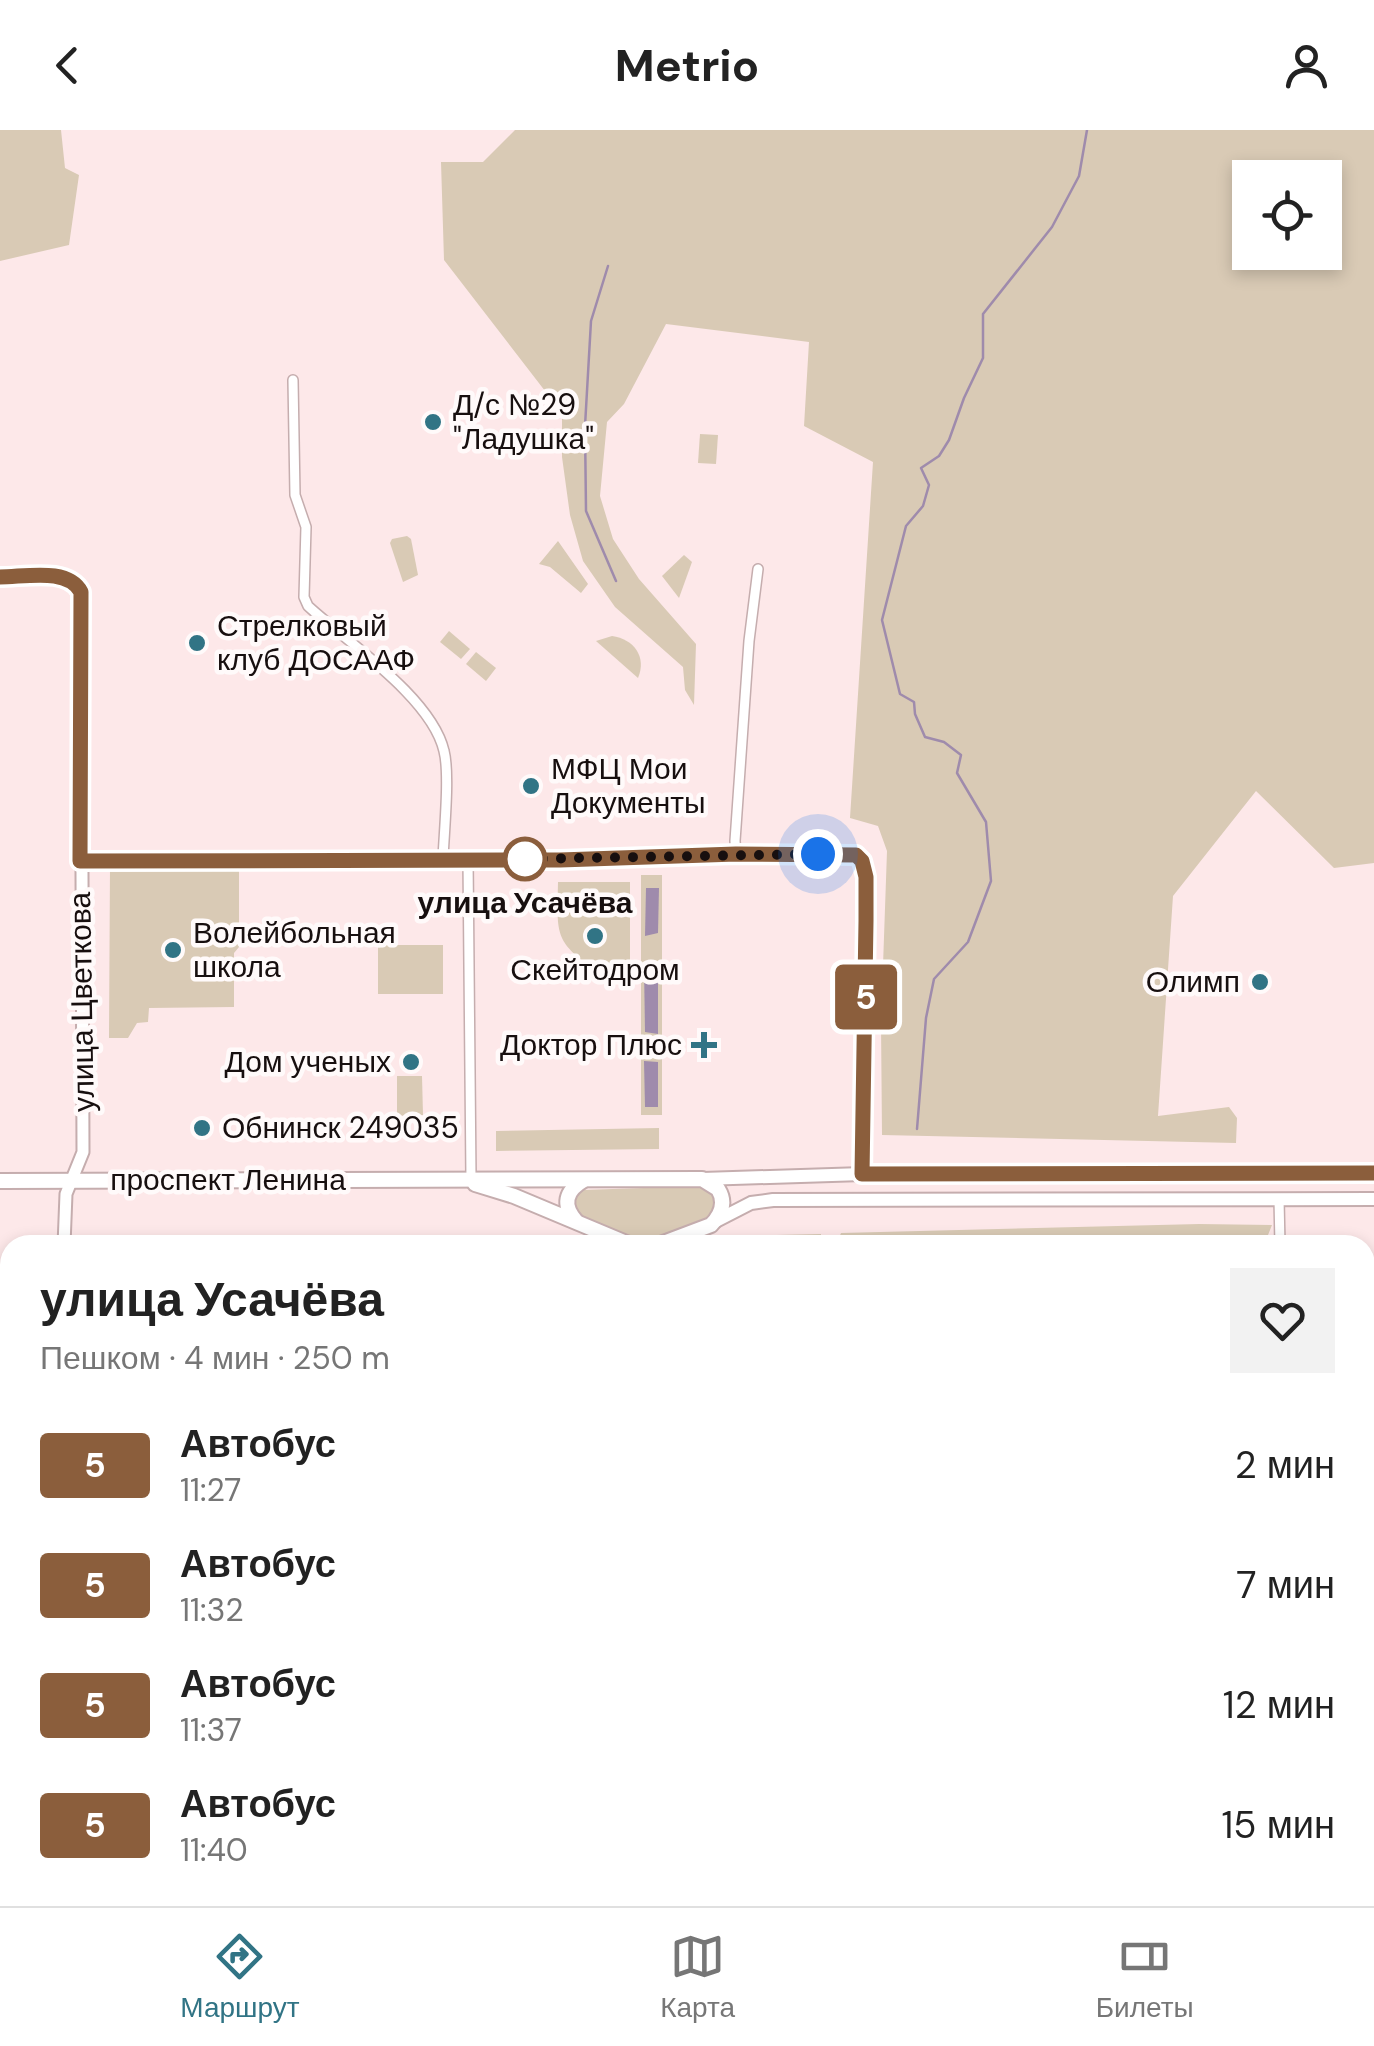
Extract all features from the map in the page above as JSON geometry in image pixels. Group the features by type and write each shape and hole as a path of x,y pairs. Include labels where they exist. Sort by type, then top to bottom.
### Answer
{"main road":[{"path":"702,1179 862,1174 1374,1173"},
{"path":"1279,1174 1279,1198"},
{"name":"проспект Ленина","path":"463,1179 494,1188 603,1235"},
{"path":"702,1179 718,1188 722,1200 721,1212 710,1224"},
{"name":"проспект Ленина","path":"0,1181 702,1179"},
{"path":"581,1226 566,1204 573,1186 584,1180"},
{"path":"685,1235 741,1207 773,1200 1374,1199"}],"street":[{"path":"294,380 295,495 306,527 304,597 314,612 412,696 444,751 443,859"},
{"path":"736,854 758,569"},
{"name":"улица Цветкова","path":"0,577 63,577 76,583 81,592 83,1152 66,1194 64,1235"},
{"path":"80,861 856,855 862,861 866,921 862,1174"},
{"path":"463,1179 468,859"},
{"path":"1279,1198 1280,1235"}],"shaded area":[{"path":"0,130 61,130 65,168 79,175 69,245 0,261"},
{"path":"515,130 1374,130 1374,863 1334,868 1256,791 1173,896 1158,1116 1229,1107 1237,1118 1236,1143 882,1135 887,851 878,826 850,818 873,462 804,426 809,342 666,324 624,404 607,422 600,496 613,539 639,579 696,644 694,705 685,690 683,667 615,607 583,561 570,515 562,457 562,413 444,260 441,162 483,162"},
{"path":"700,434 718,435 716,464 698,463"},
{"path":"407,536 411,539 418,575 403,582 390,543"},
{"path":"558,541 588,584 581,593 550,567 539,564"},
{"path":"684,555 692,562 679,598 662,576"},
{"path":"449,631 470,649 461,659 440,642"},
{"path":"612,636 637,650 641,663 638,678 596,641"},
{"path":"476,652 496,668 486,681 466,664"},
{"name":"Волейбольная школа","path":"110,866 239,866 234,1007 149,1008 148,1022 137,1023 128,1038 109,1038"},
{"path":"641,875 662,875 662,1115 641,1115"},
{"name":"Скейтодром","path":"558,882 630,882 630,971 600,974 566,945 559,927"},
{"path":"646,888 659,888 658,933 645,936"},
{"path":"378,945 443,945 443,994 378,994"},
{"path":"658,965 658,1034 645,1032 644,966"},
{"path":"644,1061 658,1062 658,1107 645,1107"},
{"path":"397,1076 422,1076 423,1115 397,1116"},
{"path":"659,1128 659,1149 496,1151 496,1131"},
{"path":"705,1186 718,1199 713,1214 674,1235 620,1235 577,1211 576,1198 582,1190"},
{"path":"1199,1224 1272,1225 1268,1235 841,1233"}],"waterway":[{"path":"917,1129 926,1018 934,979 968,942 991,881 986,822 957,773 961,755 944,742 925,737 914,702 900,694 882,620 906,526 923,506 929,485 921,468 939,456 949,440 983,358 983,314 1052,227 1079,176 1087,130"},
{"path":"608,266 591,321 585,426 586,511 616,581"}],"bus line":[{"name":"5","path":"0,577 63,577 76,583 81,592 80,861 856,855 866,877 862,1174 1374,1173"}],"place":[{"name":"Д/с №29 \"Ладушка\"","path":"433,422"},
{"name":"Стрелковый клуб ДОСААФ","path":"197,643"},
{"name":"МФЦ Мои Документы","path":"531,786"},
{"name":"улица Усачёва","path":"525,859"},
{"name":"Скейтодром","path":"595,936"},
{"name":"Волейбольная школа","path":"173,950"},
{"name":"Олимп","path":"1260,982"},
{"name":"Доктор Плюс","path":"704,1045"},
{"name":"Дом ученых","path":"411,1062"},
{"name":"Обнинск 249035","path":"202,1128"}],"route":[{"path":"525,859 818,854"}]}
